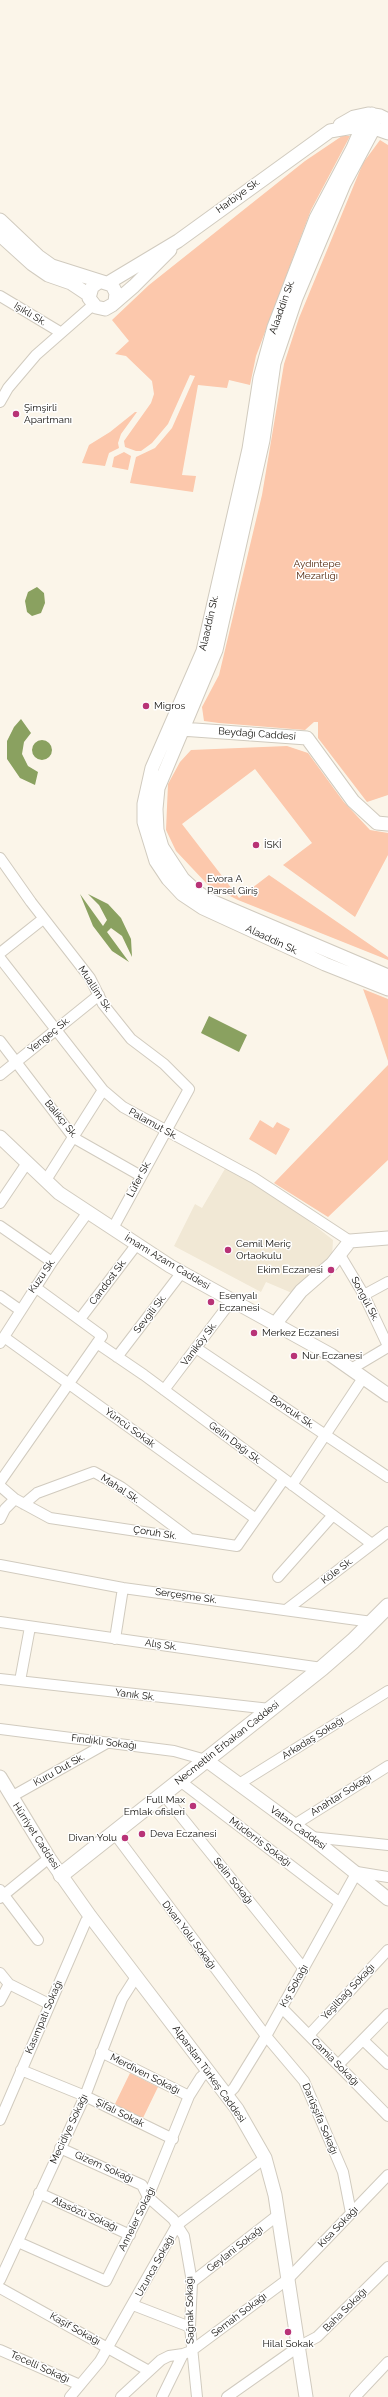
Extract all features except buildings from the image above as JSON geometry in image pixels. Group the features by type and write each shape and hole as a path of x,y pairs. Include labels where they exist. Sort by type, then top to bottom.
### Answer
{"main road":[{"name":"Necmettin Erbakan Caddesi","path":"61,1875 322,1668 388,1606"}],"street":[{"path":"330,131 354,117 372,114 388,120"},
{"path":"372,114 374,128"},
{"name":"Harbiye Sk.","path":"104,282 178,240 330,131 359,126 374,128 388,133"},
{"name":"Alaaddin Sk.","path":"359,126 359,134 353,148 316,218 274,327 260,378 249,449 231,541 203,651 158,788 156,809 157,830 162,847 171,864 183,879 209,900 388,989"},
{"name":"Alaaddin Sk.","path":"231,541 263,440 274,363 296,298 344,184 374,128"},
{"path":"0,220 38,256 52,266 104,282 116,293 115,302"},
{"path":"0,235 43,272 71,282 91,300 104,309 115,302 162,259 178,240"},
{"path":"0,402 8,388 36,354 91,300 92,286 104,282"},
{"name":"Işıklı Sk.","path":"0,296 60,332"},
{"name":"Alaaddin Sk.","path":"177,727 216,650 238,552 231,541"},
{"name":"Beydağı Caddesi","path":"177,727 307,738 353,801 377,823 388,824"},
{"name":"Muallim Sk.","path":"0,858 44,919 90,978 103,1004 131,1039 164,1064 189,1089 165,1131"},
{"path":"0,953 44,919"},
{"name":"Palamut Sk.","path":"0,958 103,1090 123,1107 254,1178 350,1240"},
{"name":"Alaaddin Sk.","path":"327,958 388,976"},
{"name":"Yengeç Sk.","path":"0,1075 99,995"},
{"name":"Balıkçı Sk.","path":"0,1041 74,1138 141,1176"},
{"path":"46,1180 103,1090"},
{"name":"Lüfer Sk.","path":"113,1228 165,1131"},
{"name":"İmamı Azam Caddesi","path":"1,1140 59,1193 182,1272 351,1369 388,1395"},
{"path":"0,1203 27,1163"},
{"name":"Kuzu Sk.","path":"2,1340 35,1287 88,1212"},
{"path":"0,1226 52,1262"},
{"path":"275,1324 301,1291 340,1254 350,1240 388,1238"},
{"name":"Candost Sk.","path":"80,1319 137,1244"},
{"name":"Songül Sk.","path":"340,1254 364,1294 388,1346"},
{"name":"Sevgili Sk.","path":"117,1356 182,1272"},
{"path":"364,1294 388,1282"},
{"path":"0,1482 102,1336 35,1287"},
{"path":"0,1296 20,1310"},
{"name":"Vaniköy Sk.","path":"164,1390 226,1308 237,1303"},
{"name":"Yüncü Sokak","path":"2,1340 68,1384 256,1519"},
{"name":"Gelin Dağı Sk.","path":"97,1343 164,1390 372,1544"},
{"path":"351,1369 388,1346"},
{"name":"Boncuk Sk.","path":"196,1348 388,1477"},
{"name":"Çoruh Sk.","path":"0,1486 15,1499 50,1518 237,1546 256,1519 326,1435 364,1378"},
{"name":"Mahal Sk.","path":"24,1504 37,1493 94,1472 121,1487 189,1538"},
{"path":"0,1519 5,1509 15,1499"},
{"path":"278,1577 333,1515"},
{"name":"Köle Sk.","path":"286,1610 388,1532"},
{"name":"Serçeşme Sk.","path":"0,1566 123,1588 372,1622"},
{"path":"115,1639 123,1588"},
{"name":"Alış Sk.","path":"0,1622 322,1668"},
{"path":"20,1681 30,1627"},
{"name":"Yanık Sk.","path":"0,1679 147,1697 270,1709"},
{"name":"Arkadaş Sokağı","path":"239,1784 388,1691"},
{"name":"Fındıklı Sokağı","path":"0,1729 174,1751 206,1760"},
{"name":"Kuru Dut Sk.","path":"11,1797 107,1742"},
{"name":"Vatan Caddesi","path":"206,1760 357,1872 388,1899"},
{"name":"Anahtar Sokağı","path":"294,1825 388,1766"},
{"name":"Hürriyet Caddesi","path":"0,1777 11,1797 61,1875"},
{"name":"Müderris Sokağı","path":"180,1781 340,1904"},
{"name":"Selin Sokağı","path":"163,1794 304,1968"},
{"name":"Divan Yolu Sokağı","path":"114,1833 266,2036"},
{"path":"311,1837 388,1846"},
{"path":"38,1940 1,1894 49,1858"},
{"path":"357,1872 388,1877"},
{"name":"Kış Sokağı","path":"226,2096 266,2036 357,1872"},
{"name":"Alparslan Türkeş Caddesi","path":"61,1875 90,1916 237,2109 265,2158 275,2195 306,2397"},
{"name":"Kasımpatı Sokağı","path":"0,2120 86,1920 90,1916"},
{"name":"Yeşilbağ Sokağı","path":"309,2035 388,1950"},
{"path":"0,1973 9,1984 49,2004"},
{"name":"Mecidiye Sokağı","path":"0,2280 85,2096 122,1999 136,1977"},
{"path":"0,2001 9,1984"},
{"name":"Camia Sokağı","path":"282,2008 388,2116"},
{"path":"338,2065 388,2014"},
{"name":"Darüşşifa Sokağı","path":"266,2036 304,2081 343,2172 351,2213"},
{"path":"363,2040 388,2064"},
{"name":"Merdiven Sokağı","path":"101,2052 189,2096"},
{"name":"Şifalı Sokak","path":"21,2070 85,2096 173,2139"},
{"name":"Anneler Sokağı","path":"18,2242 106,2281 148,2198 189,2096 201,2077 208,2071"},
{"name":"Gizem Sokağı","path":"60,2148 142,2185 148,2198 173,2219 177,2225"},
{"name":"Uzunca Sokağı","path":"70,2397 108,2347 177,2225 265,2158"},
{"name":"Kısa Sokağı","path":"288,2279 388,2175"},
{"name":"Atasözü Sokağı","path":"39,2193 130,2235"},
{"name":"Geylani Sokağı","path":"192,2282 278,2215"},
{"name":"Sağnak Sokağı","path":"177,2225 184,2236 192,2282 190,2327 187,2352 197,2397"},
{"name":"Baha Sokağı","path":"227,2397 298,2347 317,2337 388,2267"},
{"name":"Semah Sokağı","path":"187,2352 288,2279"},
{"name":"Kaşif Sokağı","path":"0,2288 149,2371"},
{"path":"133,2305 190,2327"},
{"name":"Tecelli Sokağı","path":"0,2350 80,2385"},
{"path":"121,2397 161,2360 169,2356 187,2352"},
{"path":"162,2397 187,2352"},
{"path":"355,2397 388,2362"}],"shaded area":[{"path":"37,587 44,593 45,603 41,613 32,616 27,612 25,601 28,592"},
{"path":"21,719 31,733 24,742 22,754 28,766 38,772 35,785 20,778 7,759 7,741 14,727"},
{"path":"38,740 46,740 52,746 52,754 46,760 38,760 32,754 32,746"},
{"path":"80,894 103,926 107,920 99,905 88,894 108,904 121,918 131,939 132,957 122,936 111,928 107,932 129,962 112,951 93,926"},
{"path":"209,1016 247,1035 239,1052 201,1033"},
{"path":"226,1167 276,1195 333,1240 332,1257 292,1293 266,1282 261,1292 174,1246 195,1204 202,1208"}],"green space":[{"path":"342,136 350,136 311,210 256,356 250,385 229,380 227,388 198,385 182,475 196,476 193,492 130,483 136,457 155,448 172,428 195,376 190,375 168,424 152,443 141,451 136,451 125,447 124,441 151,403 154,394 152,381 126,356 115,354 129,341 112,320 149,285 305,161"},
{"name":"Aydıntepe Mezarlığı","path":"380,140 388,145 388,795 367,802 318,738 318,722 314,722 305,730 219,723 204,721 202,707 219,675 262,495 284,364 299,318 363,163"},
{"path":"137,412 121,434 118,443 119,448 109,453 105,466 82,463 89,445 110,432"},
{"path":"124,452 131,456 128,470 112,467 114,457"},
{"path":"287,746 308,753 343,801 370,830 388,833 388,855 355,917 283,865 312,843 255,769 182,824 239,898 269,875 388,957 388,960 238,900 208,885 176,851 166,830 168,784 180,762 191,750"},
{"path":"363,989 388,999 388,1061 374,1019"},
{"path":"388,1065 388,1160 328,1217 274,1183"},
{"path":"260,1120 273,1128 277,1122 290,1129 276,1155 249,1139"},
{"path":"130,2073 158,2087 142,2120 114,2106"}],"place":[{"name":"Şimşirli Apartmanı","path":"16,414"},
{"name":"Migros","path":"146,706"},
{"name":"İSKİ","path":"256,845"},
{"name":"Evora A Parsel Giriş","path":"199,885"},
{"name":"Cemil Meriç Ortaokulu","path":"228,1250"},
{"name":"Ekim Eczanesi","path":"331,1270"},
{"name":"Esenyalı Eczanesi","path":"211,1302"},
{"name":"Merkez Eczanesi","path":"254,1333"},
{"name":"Nur Eczanesi","path":"294,1356"},
{"name":"Full Max Emlak ofisleri","path":"193,1806"},
{"name":"Deva Eczanesi","path":"142,1834"},
{"name":"Divan Yolu","path":"125,1838"},
{"name":"Hilal Sokak","path":"288,2332"}]}
